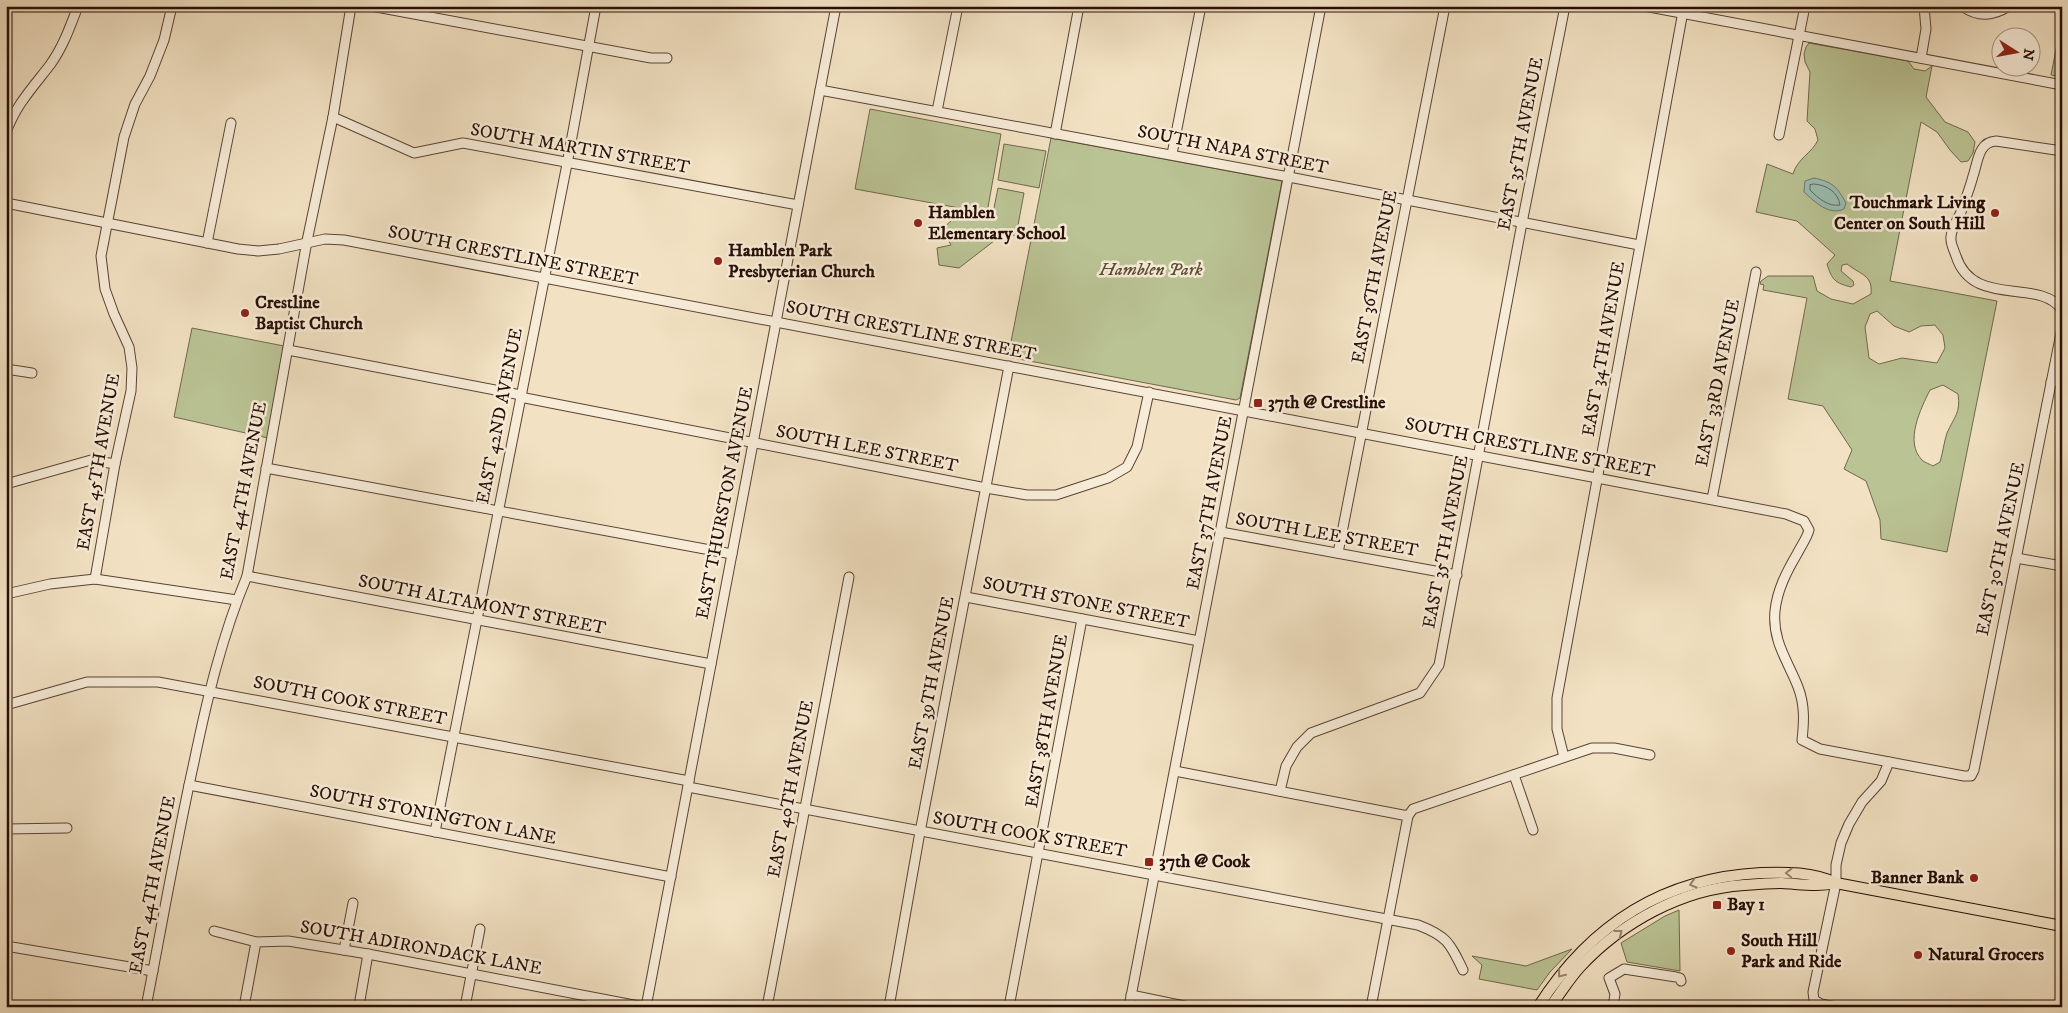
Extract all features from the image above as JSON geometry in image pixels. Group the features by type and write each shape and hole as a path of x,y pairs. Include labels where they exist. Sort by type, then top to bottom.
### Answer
{"main road":[{"path":"1538,1007 1552,984 1590,942 1618,920 1655,898 1690,884 1719,877 1771,872 1824,877 1836,883 2062,926"},
{"path":"1550,1007 1579,967 1619,933 1649,913 1680,899 1707,891 1742,885 1780,883 1822,886 1836,883"}],"street":[{"path":"6,133 18,105 50,64 66,38 78,6"},
{"name":"EAST 45TH AVENUE","path":"95,579 115,464 131,391 132,368 129,346 105,289 101,256 124,137 135,104 150,76 164,40 172,6"},
{"name":"EAST 44TH AVENUE","path":"146,1007 209,691 246,576 307,241 333,117 350,6"},
{"path":"371,6 651,58 667,58"},
{"name":"EAST 42ND AVENUE","path":"435,832 567,164 596,6"},
{"name":"EAST THURSTON AVENUE","path":"645,1007 836,6"},
{"path":"937,111 958,6"},
{"path":"1055,134 1079,6"},
{"path":"1172,154 1201,6"},
{"name":"EAST 37TH AVENUE","path":"1129,1007 1321,6"},
{"name":"EAST 36TH AVENUE","path":"1338,553 1445,6"},
{"name":"EAST 35TH AVENUE","path":"1280,790 1286,766 1297,747 1311,733 1420,693 1432,678 1439,665 1565,6"},
{"path":"1644,6 1684,10 1800,36 2062,85"},
{"path":"1779,135 1805,6"},
{"path":"1921,58 1926,29 1924,6"},
{"path":"1962,6 1975,14 1987,15 1998,13 2009,6"},
{"name":"EAST 34TH AVENUE","path":"1564,757 1557,728 1557,698 1639,245 1684,10"},
{"name":"SOUTH NAPA STREET","path":"820,90 1289,176 1639,245"},
{"name":"SOUTH MARTIN STREET","path":"333,117 414,153 463,144 798,205"},
{"path":"207,243 232,123"},
{"path":"2062,151 1988,141 1983,146 1950,236 1959,267 1971,280 1989,287 2042,297 2059,306 2062,310"},
{"name":"SOUTH CRESTLINE STREET","path":"6,203 207,243 258,251 279,249 325,238 344,240 1786,514 1799,518 1808,524 1808,534 1782,582 1775,611 1776,630 1781,652 1798,687 1803,704 1805,718 1802,740 1820,749 1889,762"},
{"name":"EAST 33RD AVENUE","path":"1712,499 1756,272"},
{"name":"EAST 30TH AVENUE","path":"1889,762 1964,776 1971,776 1974,770 2062,327 2062,310"},
{"name":"SOUTH LEE STREET","path":"288,350 743,440 753,444 1027,495 1056,495 1108,478 1127,466 1137,447 1149,392"},
{"name":"EAST 39TH AVENUE","path":"889,1007 920,832 1009,366"},
{"path":"6,369 32,373"},
{"path":"2051,382 2062,380"},
{"path":"6,484 91,460 115,464"},
{"path":"266,468 732,554"},
{"name":"SOUTH LEE STREET","path":"1221,532 1457,575"},
{"path":"2016,558 2062,566"},
{"name":"SOUTH ALTAMONT STREET","path":"246,576 711,664"},
{"name":"EAST 40TH AVENUE","path":"767,1007 803,808 849,577"},
{"path":"6,594 50,584 95,579 237,600"},
{"name":"SOUTH STONE STREET","path":"966,597 1200,640"},
{"name":"EAST 38TH AVENUE","path":"1009,1007 1082,619"},
{"name":"SOUTH COOK STREET","path":"6,705 87,682 158,682 209,691 453,737 920,832 1155,874 1418,925 1437,932 1452,947 1463,970"},
{"path":"1371,1007 1390,919 1408,816 1413,809 1592,748 1614,748 1650,754"},
{"path":"1836,1007 1821,1004 1814,1000 1813,992 1836,883 1838,854 1849,824 1868,794 1881,780 1889,762"},
{"path":"1175,771 1408,816"},
{"path":"1514,774 1532,830"},
{"name":"SOUTH STONINGTON LANE","path":"189,785 671,877"},
{"path":"6,829 67,828"},
{"path":"344,950 353,903"},
{"path":"465,1007 480,929"},
{"name":"SOUTH ADIRONDACK LANE","path":"214,931 256,942 288,941 368,954 645,1007"},
{"path":"244,1007 256,942"},
{"path":"6,946 153,971"},
{"path":"360,1000 368,954"},
{"path":"1613,1007 1615,994 1610,978 1624,969 1676,977 1680,978 1681,981"},
{"path":"1131,995 1189,1007"}],"green space":[{"path":"2062,19 2062,77 2051,75"},
{"path":"1809,43 1908,61 1914,69 1925,71 1932,66 1926,97 1945,122 1968,132 1975,142 1973,153 1968,161 1961,162 1937,132 1921,122 1890,281 1997,301 1947,552 1881,539 1880,520 1866,481 1844,469 1852,450 1823,406 1788,399 1807,298 1763,290 1764,285 1760,284 1761,281 1768,276 1813,276 1817,291 1831,299 1853,304 1871,294 1868,279 1847,264 1842,265 1841,271 1853,281 1854,285 1851,287 1835,280 1827,264 1835,255 1797,221 1756,212 1767,164 1793,174 1798,164 1818,140 1815,129 1807,121 1810,72 1805,62 1804,54","holes":["1877,311 1894,326 1909,332 1921,326 1935,325 1943,335 1945,348 1937,363 1902,358 1879,364 1869,358 1865,327 1870,314","1943,385 1958,394 1959,406 1947,433 1940,462 1933,466 1923,461 1917,453 1914,435 1922,406 1930,390"]},
{"path":"870,109 1001,134 987,213 855,189"},
{"name":"Hamblen Park","path":"1051,138 1282,181 1240,398 1236,400 1008,357"},
{"path":"1004,144 1046,151 1039,188 998,180"},
{"path":"998,188 1024,193 1016,236 992,231 994,241 959,268 939,265 937,248 951,245 942,229 961,212 992,218"},
{"path":"192,328 284,346 268,438 174,417"},
{"path":"1679,910 1680,971 1627,962 1621,943 1665,916"},
{"path":"1572,949 1550,972 1537,990 1479,979 1482,965 1472,956 1526,966"}],"water":[{"path":"1814,178 1826,181 1837,189 1846,203 1844,209 1833,211 1822,207 1804,192 1805,181"}],"place":[{"name":"Touchmark Living Center on South Hill","path":"1995,213"},
{"name":"Hamblen Elementary School","path":"918,223"},
{"name":"Hamblen Park Presbyterian Church","path":"718,261"},
{"name":"Crestline Baptist Church","path":"245,313"},
{"name":"37th @ Crestline","path":"1258,403"},
{"name":"37th @ Cook","path":"1149,862"},
{"name":"Banner Bank","path":"1974,878"},
{"name":"Bay 1","path":"1717,905"},
{"name":"South Hill Park and Ride","path":"1731,951"},
{"name":"Natural Grocers","path":"1918,955"}]}
